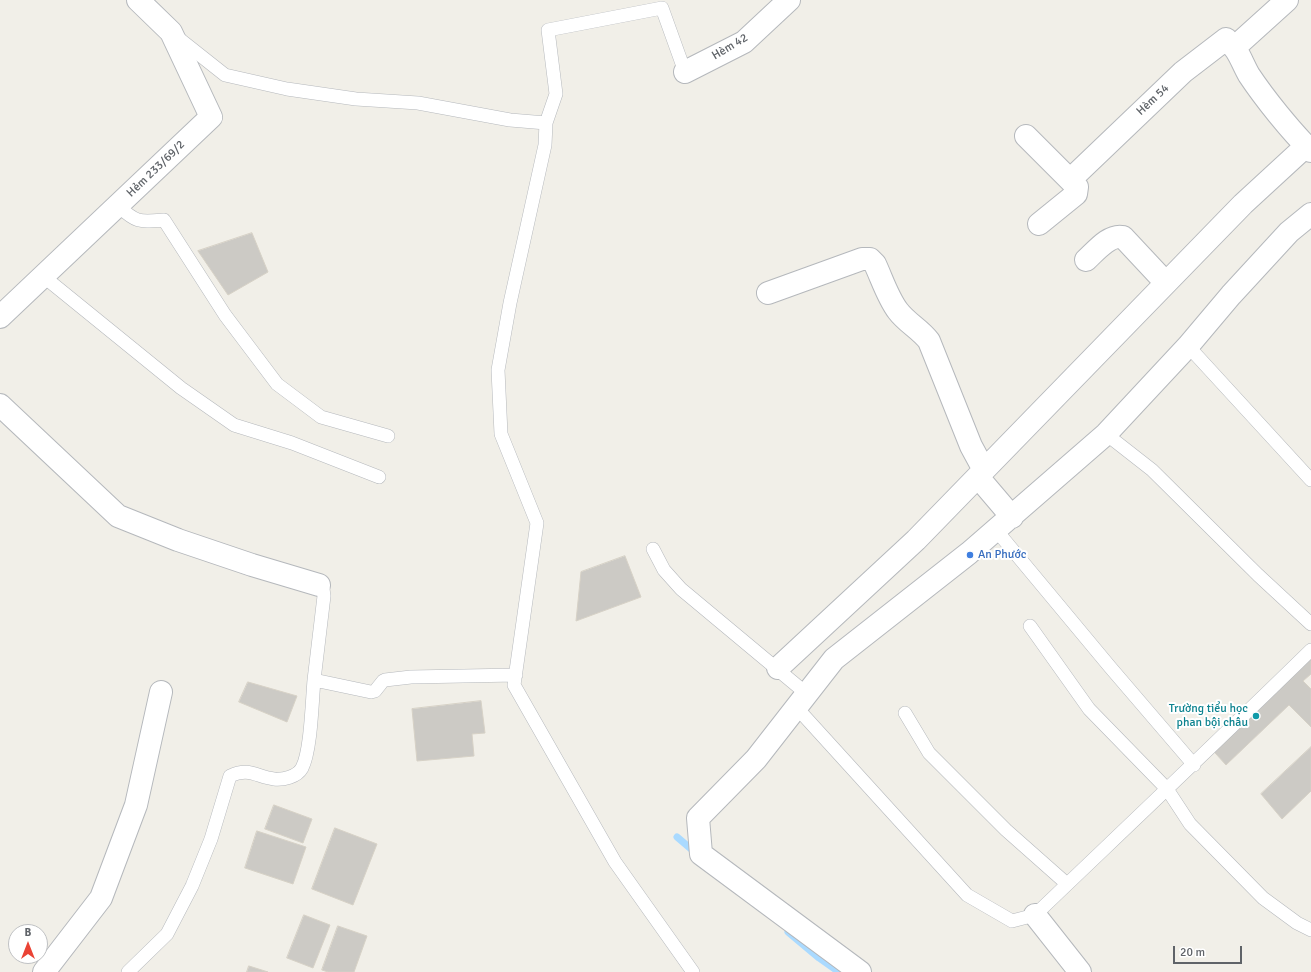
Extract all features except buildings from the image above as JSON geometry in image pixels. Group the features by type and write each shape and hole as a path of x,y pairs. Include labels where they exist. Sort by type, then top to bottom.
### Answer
{"street":[{"name":"Hẻm 233/69/2","path":"0,317 211,117 171,32 138,0"},
{"name":"Hèm 42","path":"685,72 744,42 789,0"},
{"path":"778,668 904,550 981,474 1243,204 1308,143 1265,97 1249,74 1235,47 1287,0"},
{"name":"Hèm 54","path":"1070,180 1183,72 1226,39 1235,47"},
{"path":"1026,136 1077,187 1076,194 1039,224"},
{"path":"860,972 701,854 698,818 756,759 834,659 1004,524 1106,434 1188,346 1231,295 1289,232 1311,214"},
{"path":"1086,260 1111,238 1118,236 1123,237 1166,283"},
{"path":"768,293 862,259 870,259 875,264 897,310 908,322 922,331 929,341 981,474 1004,524"},
{"path":"0,405 118,516 186,542 319,585"},
{"path":"44,972 101,898 136,805 161,692"},
{"path":"1035,915 1080,972"}],"lane":[{"path":"685,72 662,8 548,30 556,94 546,123 545,145 510,303 498,370 501,434 537,523 514,685 615,862 693,972"},
{"path":"171,32 225,75 288,89 356,100 418,103 510,120 546,123"},
{"path":"118,206 133,220 144,222 164,220 225,315 277,384 321,417 388,436"},
{"path":"44,276 180,388 234,425 292,442 379,477"},
{"path":"1188,346 1311,480"},
{"path":"1106,434 1152,470 1258,575 1311,624"},
{"path":"1004,524 1110,667 1194,765"},
{"path":"653,548 664,570 681,589 778,668 802,701 967,895 1012,921 1035,915 1194,765 1311,650"},
{"path":"128,972 167,934 171,927 192,886 211,839 230,776 240,771 257,773 274,779 289,778 301,770 307,754 324,596 323,589 319,585"},
{"path":"1030,626 1089,709 1167,789 1190,824 1263,898 1297,923 1311,930"},
{"path":"314,680 371,692 375,691 385,680 411,677 516,675"},
{"path":"905,713 929,753 1006,830 1067,884"}],"waterway":[{"path":"677,837 697,854"},
{"path":"788,932 819,958 839,972"}],"place":[{"name":"An Phước","path":"970,555"},
{"name":"Trường tiểu học phan bội châu","path":"1256,716"}]}
